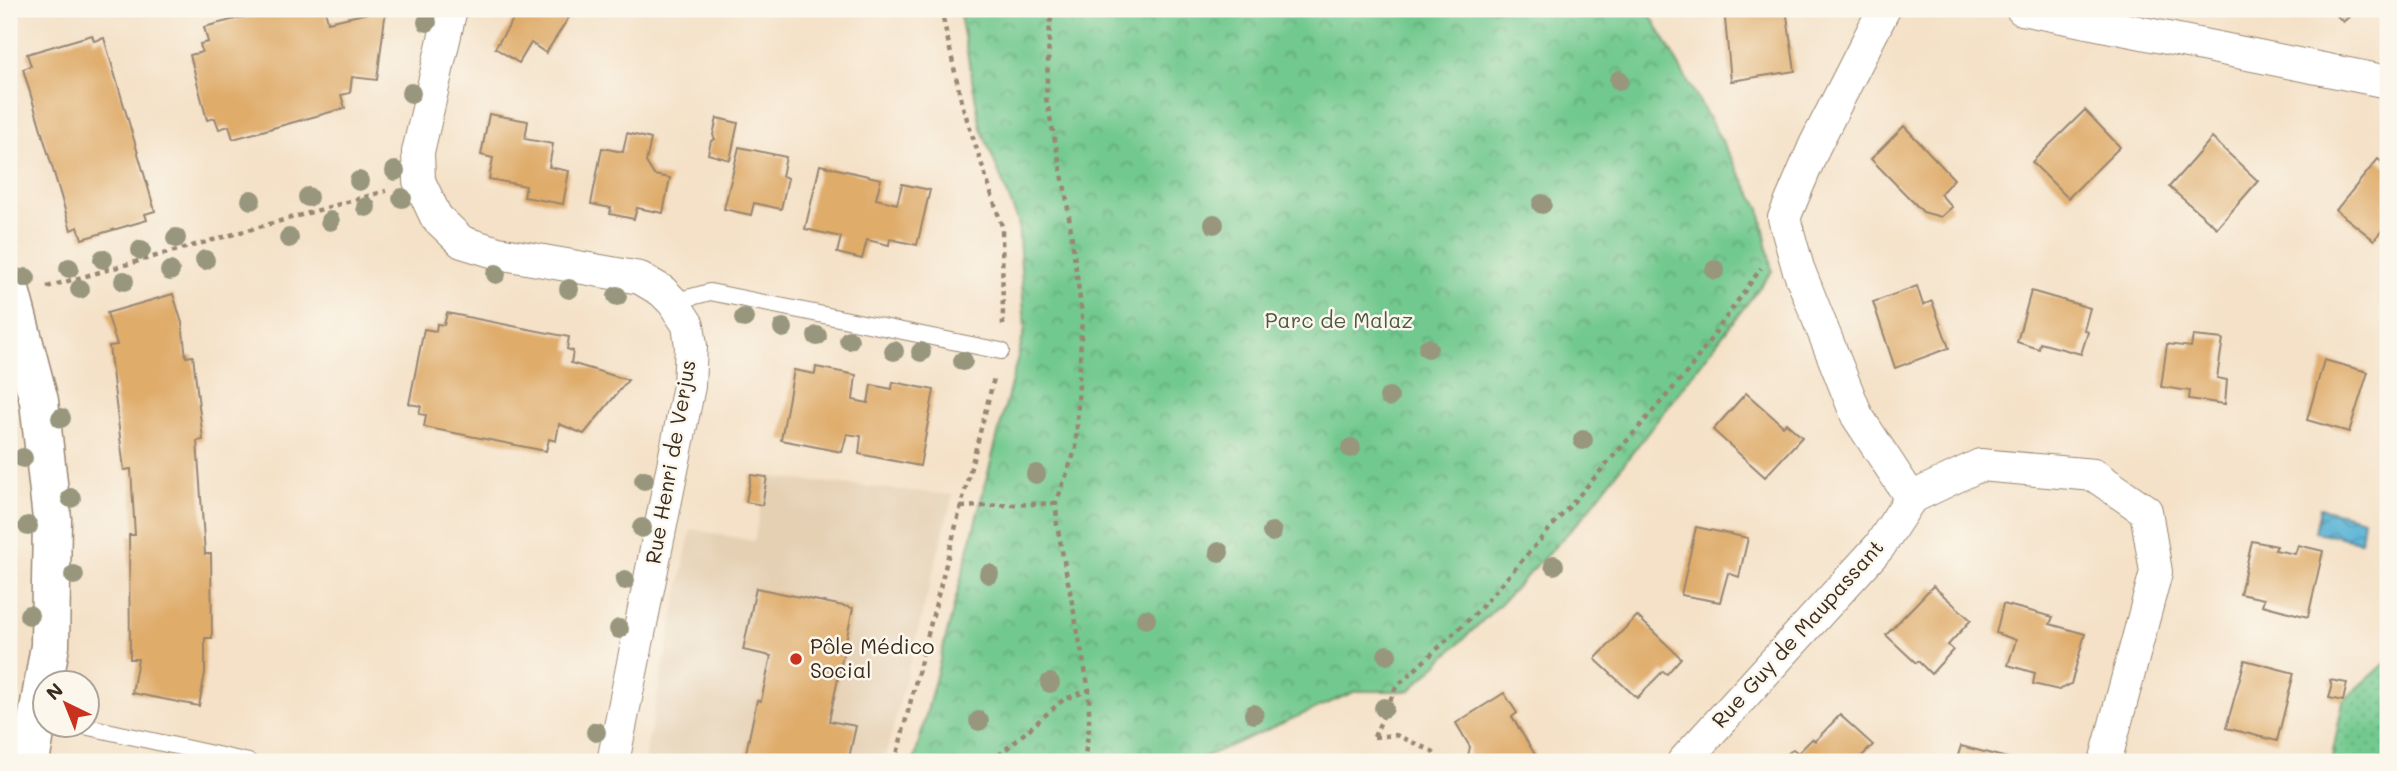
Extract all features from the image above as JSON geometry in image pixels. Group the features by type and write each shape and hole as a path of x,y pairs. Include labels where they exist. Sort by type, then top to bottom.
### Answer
{"street":[{"name":"Rue Henri de Verjus","path":"452,9 418,152 419,181 436,218 462,242 498,253 640,278 662,291 688,325 691,346 689,386 613,762"},
{"path":"1884,9 1815,145 1784,218 1787,231 1798,268 1857,416 1911,498 1980,465 2094,475 2146,511 2156,572 2105,762"},
{"path":"2022,9 2388,82"},
{"path":"26,287 52,519 50,646 30,762"},
{"name":"Rue Guy de Maupassant","path":"1683,762 1879,547 1911,498"}],"lane":[{"path":"673,302 710,292 1001,351"},
{"path":"102,730 249,762"}],"path":[{"path":"895,762 1003,342 1002,226 962,104 941,9"},
{"path":"1056,9 1050,22 1046,98 1066,194 1082,316 1076,448 1056,503 1057,525 1089,690 1089,728 1084,762"},
{"path":"26,287 419,181"},
{"path":"1439,762 1432,751 1396,735 1374,737 1396,687 1477,612 1688,371 1787,231"},
{"path":"961,507 1056,503"},
{"path":"991,762 1063,700 1089,690"}],"shaded area":[{"path":"767,477 953,495 884,762 644,762 691,529 754,541"}],"green space":[{"name":"Parc de Malaz","path":"959,9 1647,9 1760,209 1772,271 1582,518 1499,605 1409,691 1356,691 1193,762 914,762 1025,329 1018,221 981,128"},
{"path":"2388,661 2388,762 2331,762 2343,701"}],"water":[{"path":"2320,508 2364,519 2361,541 2315,532"}],"building":[{"path":"275,9 325,9 328,22 386,9 377,80 352,77 350,93 341,95 345,108 233,139 229,126 219,129 215,118 207,120 190,55 202,52 200,44 208,42 204,27"},
{"path":"520,9 570,9 568,12 571,14 546,53 531,43 519,63 495,48"},
{"path":"1724,9 1786,9 1795,71 1731,81"},
{"path":"2331,9 2358,9 2343,22"},
{"path":"92,35 94,41 104,38 155,211 145,214 147,220 82,239 78,227 71,230 23,69 31,66 27,54"},
{"path":"2085,110 2120,147 2068,198 2032,162"},
{"path":"489,114 528,121 525,139 553,144 549,167 569,171 563,204 524,197 526,186 489,179 493,158 481,155"},
{"path":"717,118 738,123 730,160 708,154 711,141 715,139 713,135"},
{"path":"1904,126 1954,179 1940,194 1952,207 1941,217 1923,212 1871,159"},
{"path":"627,133 651,139 646,162 654,175 670,178 663,213 637,208 634,219 610,214 611,208 591,204 602,148 623,152"},
{"path":"2212,138 2258,181 2217,228 2169,187"},
{"path":"739,147 786,157 782,176 788,178 781,209 754,203 751,215 724,209"},
{"path":"2378,159 2388,167 2388,231 2384,228 2374,240 2336,210"},
{"path":"820,165 881,179 876,199 897,204 902,184 930,190 917,245 890,239 889,245 867,240 862,259 837,253 841,237 805,229"},
{"path":"1917,286 1923,305 1932,301 1949,348 1895,368 1873,302"},
{"path":"2031,291 2090,308 2084,330 2088,332 2081,354 2040,343 2039,349 2017,342"},
{"path":"173,294 182,323 186,357 193,356 203,440 197,441 205,554 211,554 212,638 205,638 205,673 199,706 132,693 138,659 130,659 129,535 135,535 131,469 124,470 109,346 117,345 107,313"},
{"path":"447,313 569,337 567,349 573,351 571,363 628,380 584,434 559,424 556,441 549,439 546,451 424,427 426,415 419,414 421,406 409,404 424,329 436,331 437,324 444,325"},
{"path":"2193,336 2223,339 2217,378 2227,380 2225,404 2189,399 2190,391 2161,387 2167,344 2191,347"},
{"path":"2324,360 2368,372 2349,432 2307,420"},
{"path":"816,367 856,375 853,400 868,403 871,385 892,389 893,382 934,390 920,466 859,454 861,436 847,434 842,452 781,440 794,370 815,374"},
{"path":"1746,393 1783,426 1786,423 1802,437 1765,477 1713,430"},
{"path":"751,475 767,477 762,505 746,502"},
{"path":"1696,527 1748,538 1739,577 1728,573 1720,602 1681,595"},
{"path":"2252,541 2277,546 2275,550 2295,554 2298,545 2323,551 2308,617 2262,605 2264,599 2240,594"},
{"path":"1933,586 1971,620 1948,645 1953,650 1931,674 1886,635"},
{"path":"756,588 853,608 829,721 856,726 848,762 744,762 757,700 761,701 771,656 743,650"},
{"path":"2003,604 2053,617 2050,624 2085,634 2071,684 2059,690 2033,684 2035,673 2008,665 2016,640 1996,633"},
{"path":"1637,616 1681,658 1667,674 1663,671 1637,698 1595,659"},
{"path":"2245,660 2294,673 2277,741 2226,728"},
{"path":"2330,680 2347,683 2343,701 2329,698 2332,688"},
{"path":"1504,693 1517,713 1512,717 1536,756 1526,762 1481,762 1468,756 1470,747 1456,723"},
{"path":"1840,715 1873,745 1856,762 1779,762 1793,749 1798,753 1812,739 1815,741"},
{"path":"1961,746 2011,759 2010,762 1956,762"}],"place":[{"name":"Pôle Médico Social","path":"796,659"}]}
